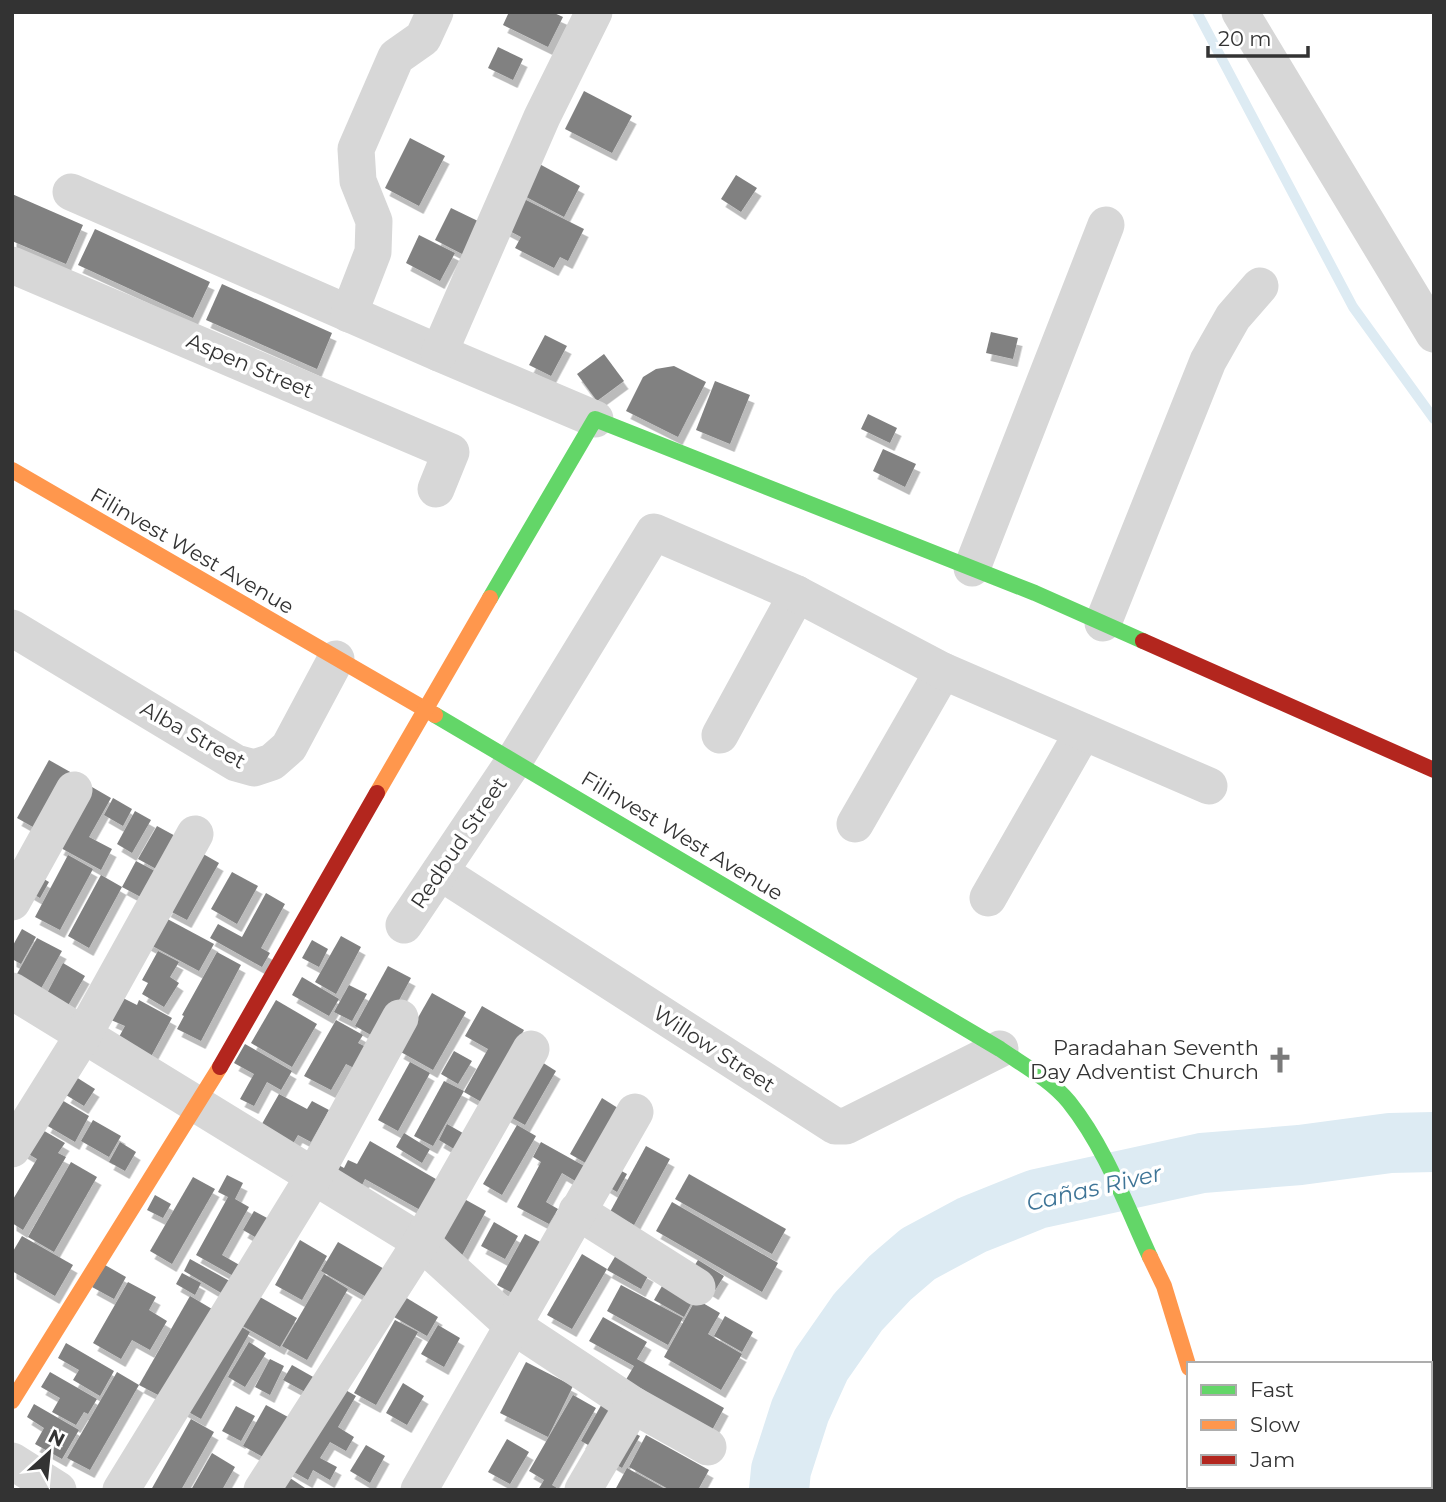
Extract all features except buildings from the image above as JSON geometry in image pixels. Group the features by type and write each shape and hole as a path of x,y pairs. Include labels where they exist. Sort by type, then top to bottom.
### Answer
{"street":[{"path":"349,314 373,252 374,221 358,181 356,149 396,57 423,38 435,12"},
{"path":"439,353 506,195 594,12"},
{"path":"1240,12 1434,334"},
{"path":"71,192 595,419 972,568 1102,623 1434,770"},
{"path":"972,568 1106,225"},
{"name":"Aspen Street","path":"12,265 451,452 436,489"},
{"path":"1102,623 1208,360 1233,317 1260,286"},
{"path":"12,1401 199,1104 595,419"},
{"name":"Filinvest West Avenue","path":"12,470 514,761 1000,1049 1047,1082 1068,1101 1095,1140 1164,1286 1187,1362"},
{"name":"Redbud Street","path":"404,925 514,761 654,533 797,594"},
{"path":"720,735 797,594 943,671 1209,786"},
{"name":"Alba Street","path":"12,628 236,763 254,768 272,762 289,747 336,659"},
{"path":"855,824 943,671"},
{"path":"988,898 1083,732"},
{"path":"12,902 74,790"},
{"path":"12,1149 84,1034 195,834"},
{"name":"Willow Street","path":"440,872 835,1126 846,1126 1000,1049"},
{"path":"12,991 421,1242 512,1325 634,1405 708,1447"},
{"path":"121,1490 314,1176 400,1018"},
{"path":"262,1490 421,1242 531,1049"},
{"path":"419,1490 635,1112"},
{"path":"577,1211 697,1287"},
{"path":"583,1490 634,1405"},
{"path":"12,1461 58,1490"}],"waterway":[{"path":"1197,12 1353,307 1434,419"},
{"name":"Cañas River","path":"779,1490 781,1470 800,1411 821,1365 858,1312 890,1278 918,1254 972,1225 1037,1199 1202,1163 1300,1155 1390,1143 1434,1142"}],"traffic: fast":[{"path":"490,598 595,419 1035,593 1143,641"},
{"path":"435,715 1000,1049 1045,1080 1062,1094 1082,1119 1114,1177 1150,1257"}],"traffic: slow":[{"path":"12,470 435,715"},
{"path":"377,793 490,598"},
{"path":"12,1401 220,1067"},
{"path":"1150,1257 1164,1286 1187,1362"}],"traffic: jam":[{"path":"1143,641 1434,770"},
{"path":"220,1067 377,793"}],"place":[{"name":"Paradahan Seventh Day Adventist Church","path":"1280,1060"}]}
